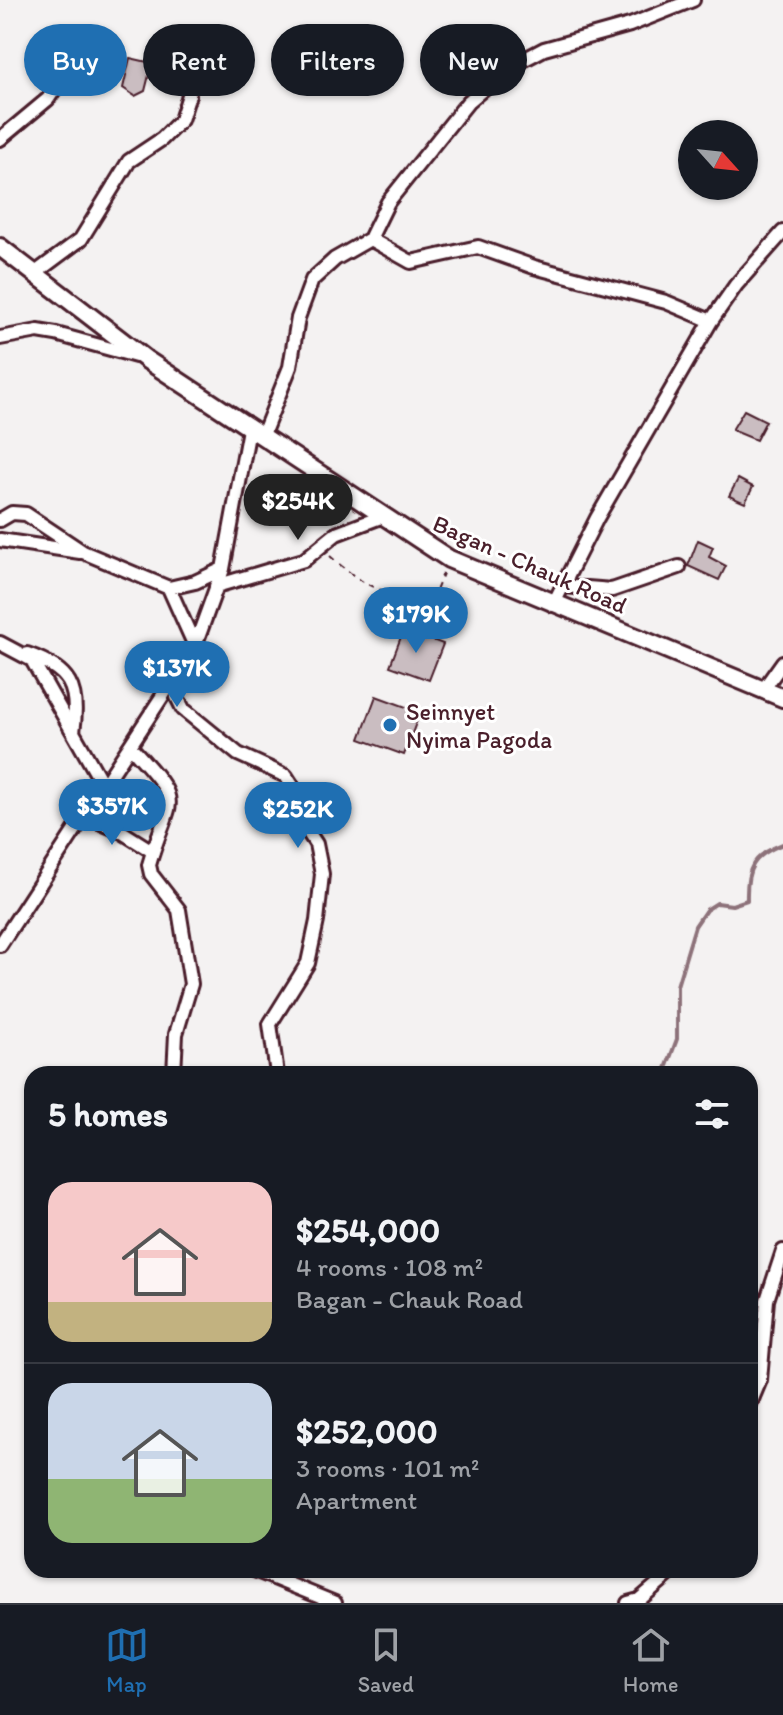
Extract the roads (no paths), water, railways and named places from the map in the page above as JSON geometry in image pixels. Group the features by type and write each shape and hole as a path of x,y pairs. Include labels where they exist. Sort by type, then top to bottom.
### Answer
{"main road":[{"name":"Bagan - Chauk Road","path":"0,247 147,360 449,559 553,605 783,698"}],"street":[{"path":"0,945 195,646 223,569 256,433 290,367 298,318 312,280 335,259 370,239 388,202 468,102 508,68 544,49 630,25 693,0"},
{"path":"0,139 50,96"},
{"path":"34,274 81,239 129,161 162,139 181,120 189,96"},
{"path":"553,605 597,518 711,321 736,285 783,232"},
{"path":"370,239 411,262 478,247 534,267 666,302 711,321"},
{"path":"0,338 38,331 147,360"},
{"path":"0,520 12,513 26,514 83,552 169,588 195,582 223,569"},
{"path":"216,586 304,560 336,534 381,517"},
{"path":"0,540 83,552"},
{"path":"563,586 612,590 679,567"},
{"path":"169,588 195,646"},
{"path":"0,643 47,661 72,685 77,706 73,732"},
{"path":"17,650 40,670 103,785"},
{"path":"763,690 783,662"},
{"path":"176,676 177,697 183,709 238,754 286,776 295,790 303,824 316,844 322,874 317,921 308,963 270,1024 276,1066"},
{"path":"131,747 157,776 171,798 170,810 152,851 151,874 179,910 191,984 176,1034 174,1066"},
{"path":"85,816 122,832 152,851"},
{"path":"758,1385 767,1300 783,1251"},
{"path":"274,1578 335,1603"},
{"path":"628,1603 639,1600 665,1578"}],"waterway":[{"path":"667,1066 677,1039 677,986 695,926 706,910 717,903 732,905 747,900 748,879 753,864 765,853 783,844"}],"place":[{"name":"Seinnyet Nyima Pagoda","path":"390,725"}]}
